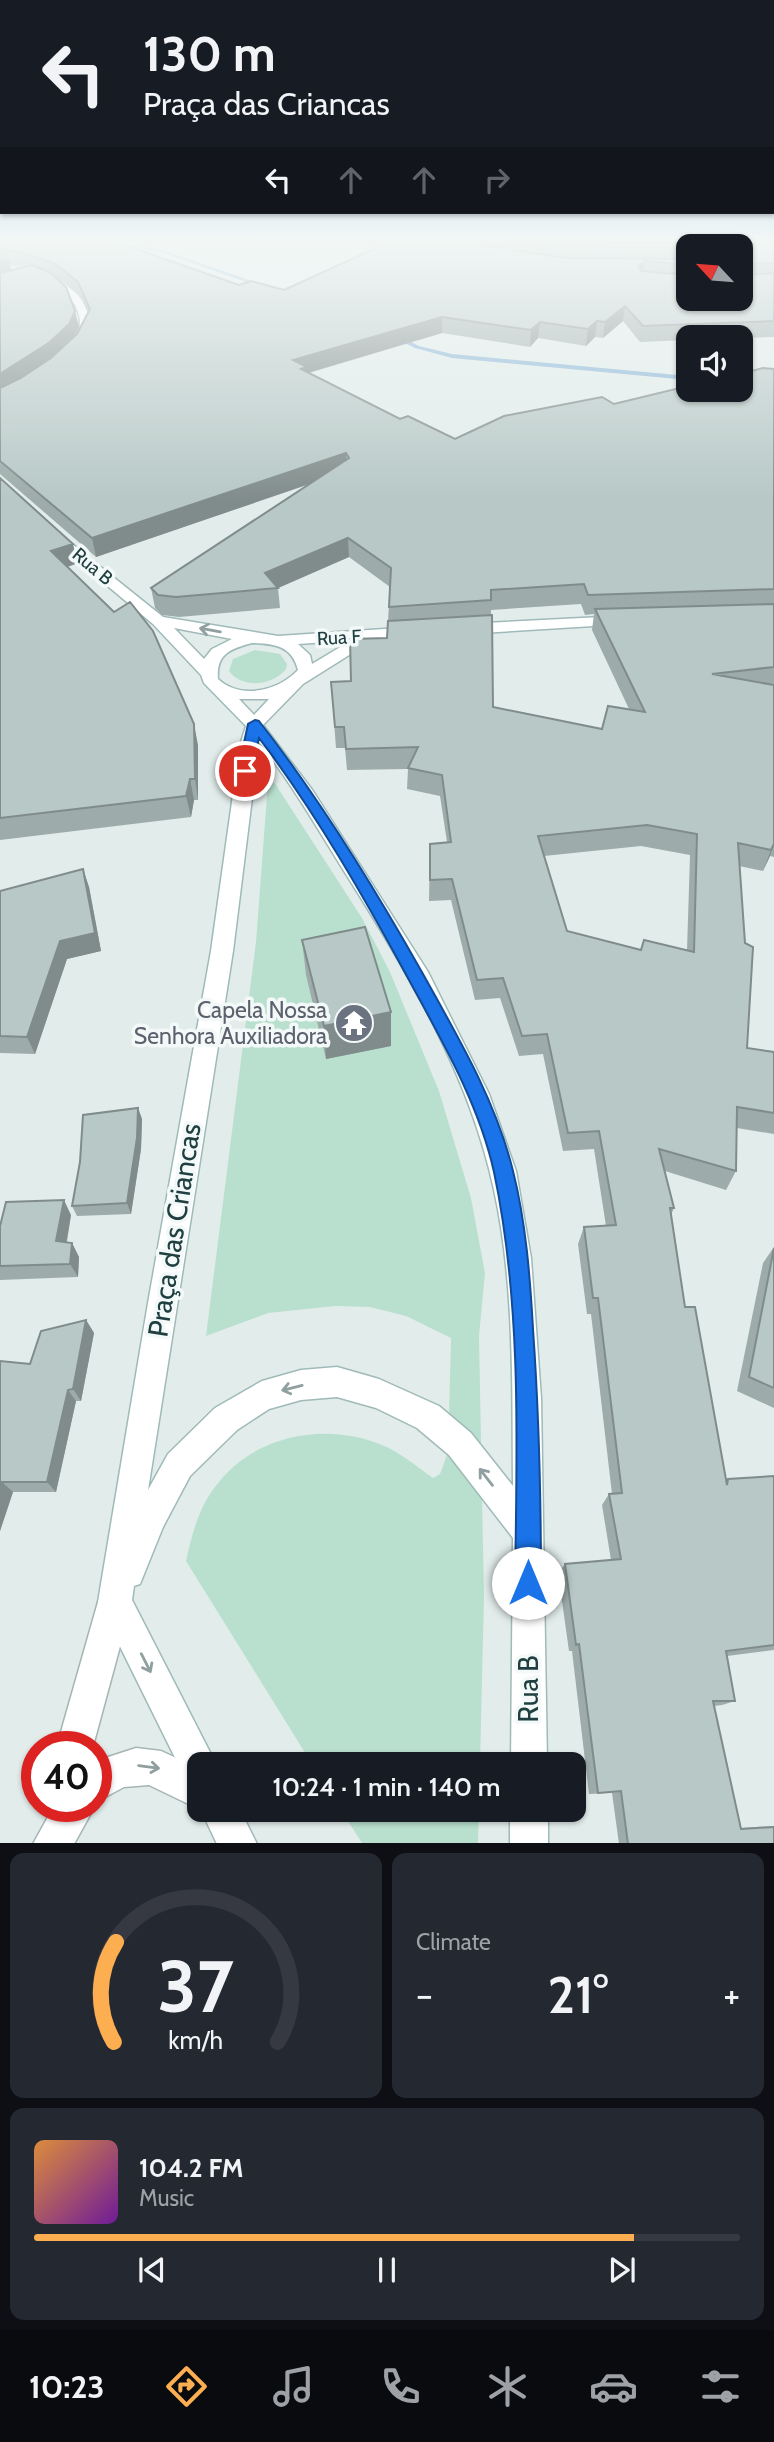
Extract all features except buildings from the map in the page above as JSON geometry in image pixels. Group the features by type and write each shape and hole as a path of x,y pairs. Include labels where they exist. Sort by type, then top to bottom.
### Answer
{"street":[{"path":"73,347 86,330 85,327"},
{"name":"Rua B","path":"44,524 158,621 207,671"},
{"path":"454,630 643,620"},
{"path":"158,621 270,639 302,652 307,661 306,671 255,724 210,680 207,671 209,661 223,648 245,640 270,639"},
{"path":"219,688 245,696 260,696 294,684 348,649 400,633 427,631"},
{"name":"Rua F","path":"270,639 400,633"},
{"name":"Rua B","path":"255,724 282,759 371,896 421,983 472,1079 503,1170 517,1250 529,1430 528,1752"},
{"name":"Praça das Criancas","path":"115,1602 162,1303 222,951 249,745 255,724"},
{"path":"79,1731 115,1602 152,1516 179,1465 226,1419 262,1396 301,1385 337,1382 379,1394 428,1417 460,1444 528,1531"},
{"path":"115,1602 191,1752"},
{"path":"112,1771 140,1765 167,1770 187,1783"},
{"path":"49,1843 54,1822"},
{"path":"49,1843 64,1822"},
{"path":"227,1822 238,1843"},
{"path":"529,1822 529,1843"}],"green space":[{"path":"255,650 280,654 287,664 286,669 266,682 249,683 235,677 229,671 233,659"},
{"path":"268,782 274,782 362,918 390,972 439,1091 471,1198 485,1273 479,1336 484,1597 480,1752 305,1752 186,1561 193,1532 209,1495 231,1469 250,1454 272,1444 294,1437 318,1434 366,1439 395,1451 433,1478 440,1474 448,1452 451,1338 406,1316 370,1307 335,1306 268,1313 206,1336 256,942"},
{"path":"349,1822 479,1822 478,1843 362,1843"}],"waterway":[{"path":"393,335 417,347 452,356 676,377"}],"place":[{"name":"Capela Nossa Senhora Auxiliadora","path":"354,1023"}],"route":[{"path":"245,771 255,724 282,759 371,896 472,1079 503,1170 517,1250 529,1430 528,1583"}]}
